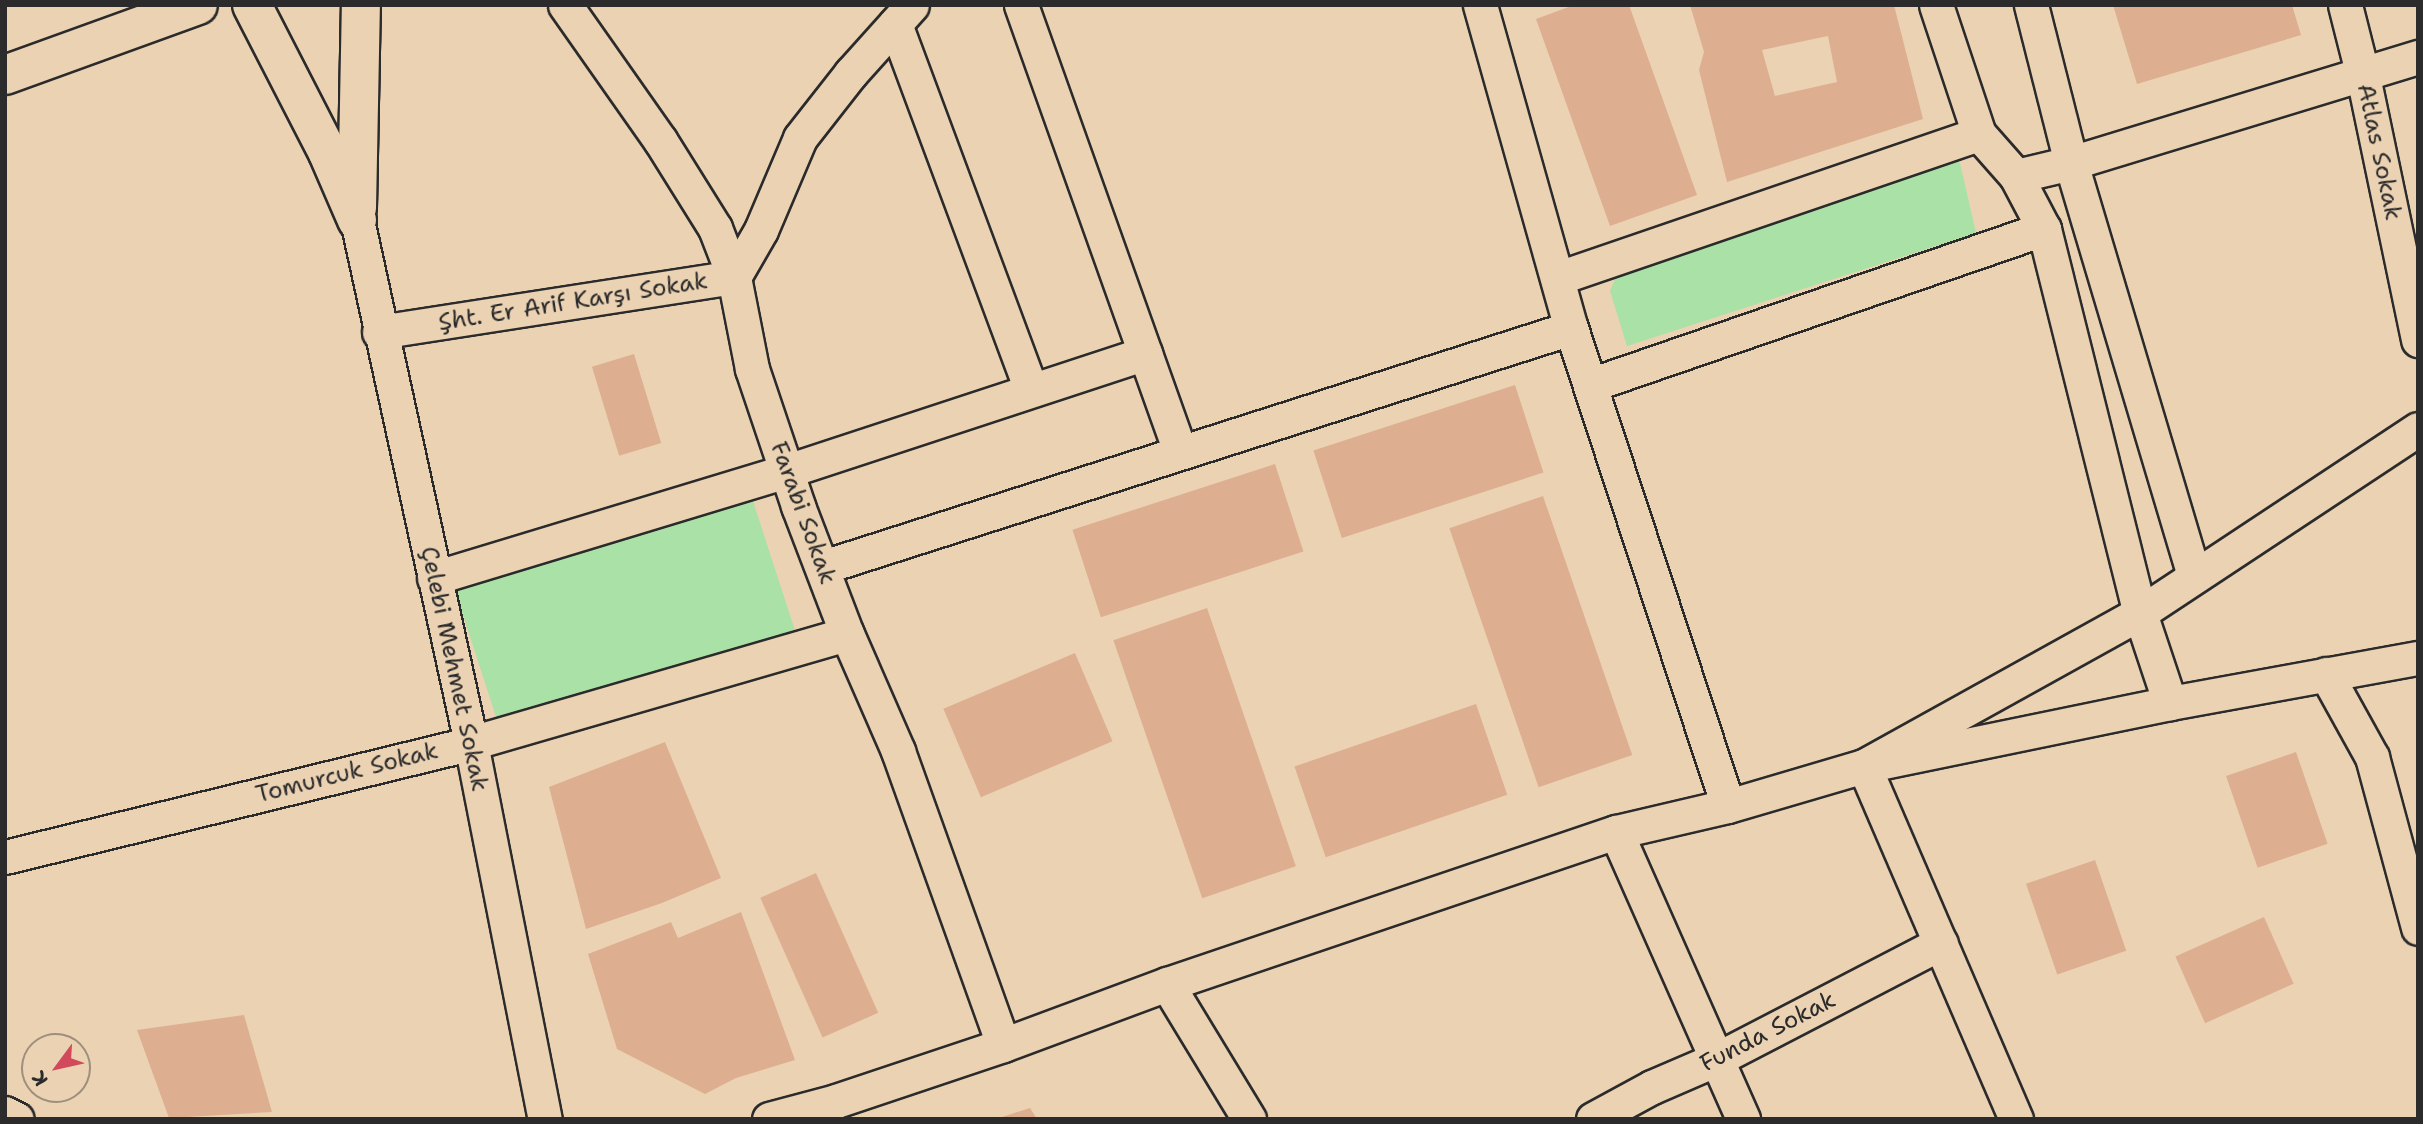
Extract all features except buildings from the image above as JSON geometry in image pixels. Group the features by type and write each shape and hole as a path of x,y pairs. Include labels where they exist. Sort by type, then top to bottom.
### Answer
{"street":[{"path":"5,75 198,5"},
{"path":"252,5 328,153 357,220"},
{"path":"357,220 361,5"},
{"name":"Farabi Sokak","path":"565,5 660,140 715,228 734,277 752,369 787,471 847,634 898,751 1003,1045"},
{"path":"1021,5 1180,452"},
{"path":"1480,5 1571,328 1728,806"},
{"path":"1936,5 1979,134 2016,176 2044,229 2140,613 2170,703"},
{"path":"2031,5 2071,163 2194,576"},
{"name":"Atlas Sokak","path":"2344,5 2364,76 2418,340"},
{"path":"904,14 1031,390"},
{"name":"Şht. Er Arif Karşı Sokak","path":"379,332 734,277 761,230 800,138 904,14"},
{"path":"2016,176 2071,163 2364,76 2418,57"},
{"path":"1558,278 1979,134"},
{"name":"Çelebi Mehmet Sokak","path":"357,220 379,332 471,743 545,1119"},
{"path":"1590,385 2044,229"},
{"path":"823,567 1571,328"},
{"path":"434,578 787,471 1145,353"},
{"path":"1864,766 2140,613 2418,429"},
{"name":"Tomurcuk Sokak","path":"5,857 471,743 847,634"},
{"path":"769,1119 841,1110 1003,1045 1167,984 1616,832 1728,806 1864,766 2170,703 2418,658"},
{"path":"2326,674 2372,757 2418,928"},
{"path":"1864,766 2016,1119"},
{"path":"1616,832 1743,1119"},
{"name":"Funda Sokak","path":"1593,1119 1652,1087 1717,1059 1941,943"},
{"path":"1167,984 1250,1119"},
{"path":"5,1113 17,1119"}],"green space":[{"path":"1944,156 1960,163 1976,233 1627,346 1610,291 1619,269"},
{"path":"750,492 795,630 499,726 454,588"}]}
